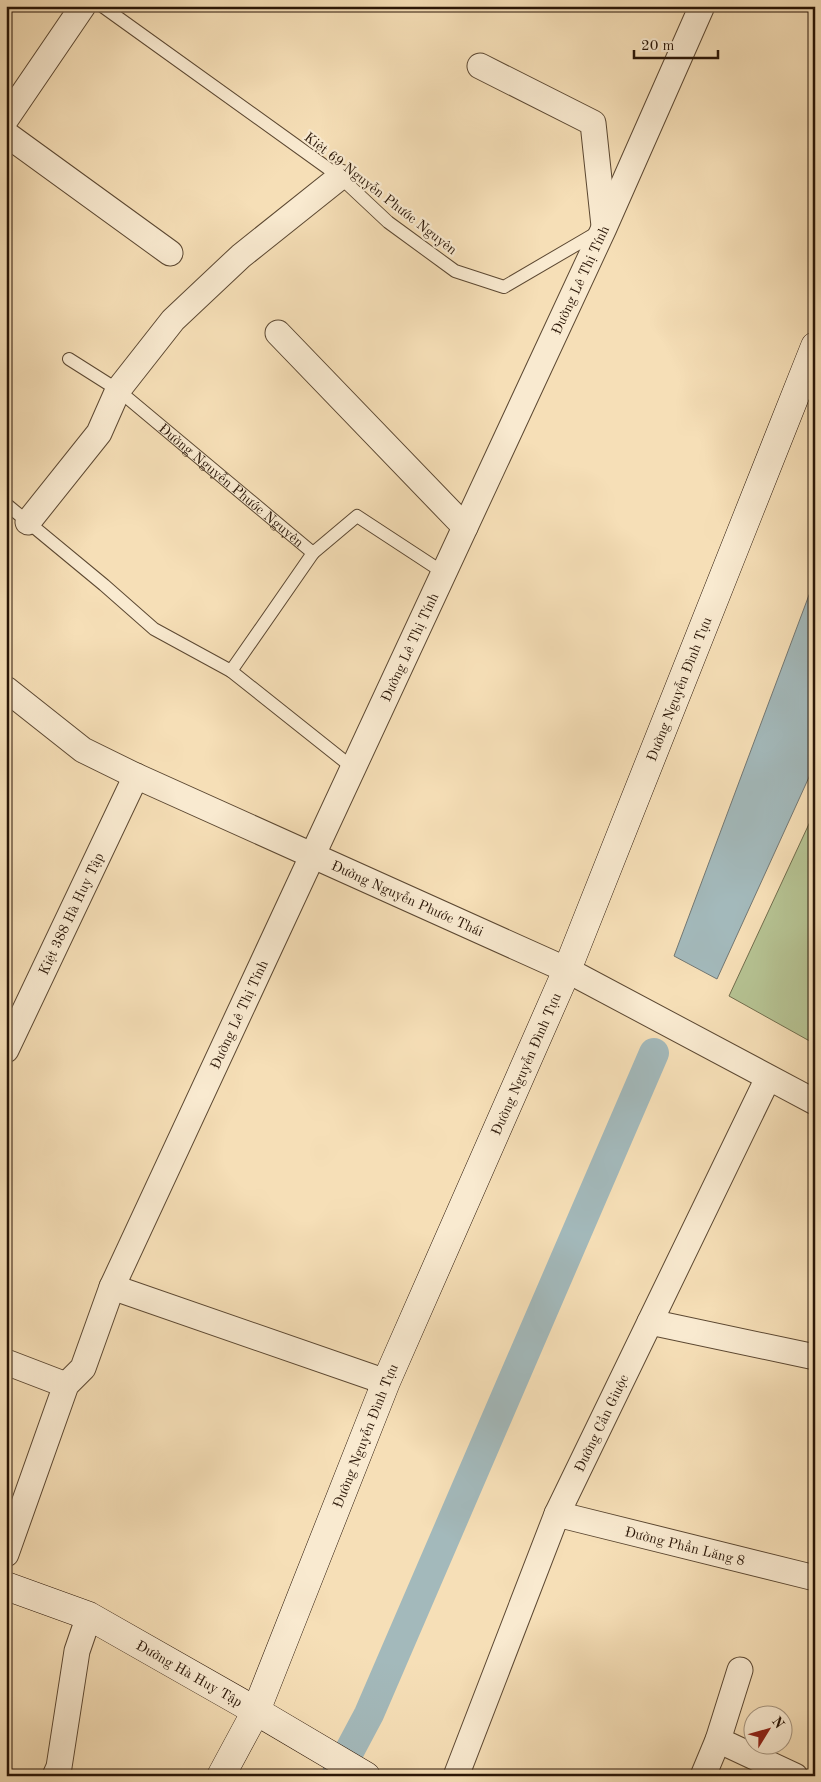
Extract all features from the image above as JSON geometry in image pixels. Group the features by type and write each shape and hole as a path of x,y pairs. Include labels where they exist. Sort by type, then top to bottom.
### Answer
{"street":[{"path":"6,119 83,6"},
{"name":"Đường Lê Thị Tính","path":"6,1554 66,1384 83,1368 112,1287 604,228 702,6"},
{"path":"480,66 593,123 604,228"},
{"path":"6,134 170,253"},
{"path":"28,522 99,433 118,390 174,320 241,256 340,177"},
{"path":"278,333 465,527"},
{"name":"Đường Nguyễn Đình Tựu","path":"221,1776 256,1710 386,1382 567,970 815,346"},
{"name":"Đường Nguyễn Phước Thái","path":"6,689 83,750 136,776 567,970 815,1102"},
{"name":"Kiệt 388 Hà Huy Tập","path":"6,1050 136,776"},
{"name":"Đường Cần Giuộc","path":"456,1776 557,1514 768,1078"},
{"path":"112,1287 386,1382"},
{"path":"650,1322 815,1357"},
{"path":"6,1362 66,1384"},
{"name":"Đường Phần Lăng 8","path":"557,1514 815,1578"},
{"name":"Đường Hà Huy Tập","path":"6,1586 89,1616 256,1710 366,1776"},
{"path":"55,1776 59,1767 77,1651 89,1616"},
{"path":"703,1776 718,1740 740,1670"},
{"path":"718,1740 795,1776"}],"lane":[{"name":"Kiệt 69 Nguyễn Phước Nguyên","path":"102,6 340,177 388,222 455,271 504,288 604,228"},
{"name":"Đường Nguyễn Phước Nguyên","path":"69,359 118,390 313,553 356,516 444,573"},
{"path":"6,504 154,629 231,671 354,768"},
{"path":"231,671 313,553"}],"green space":[{"path":"815,811 815,1044 729,996"}],"shaded area":[{"path":"815,583 815,764 717,979 674,956"}],"waterway":[{"path":"336,1776 369,1714 654,1053"}]}
